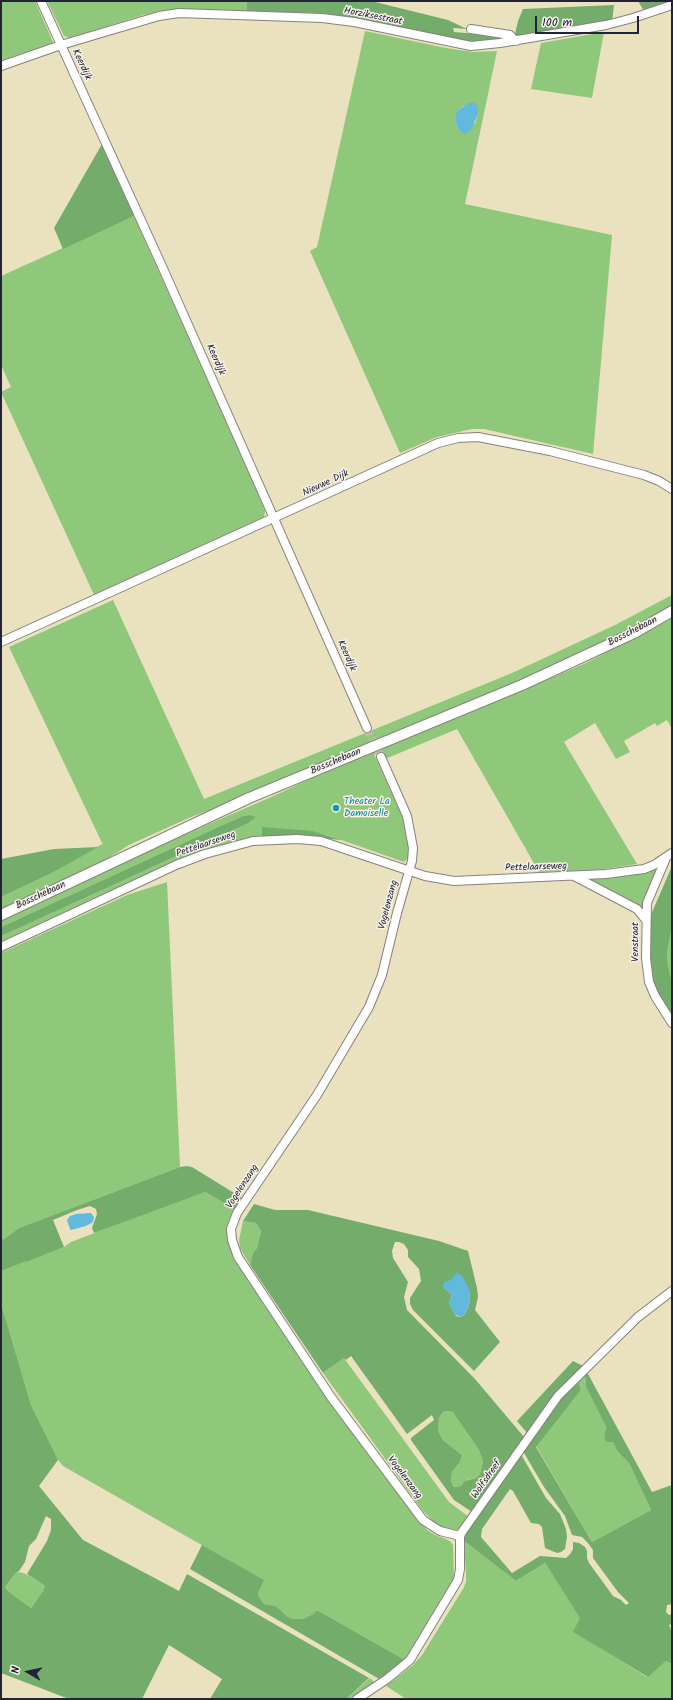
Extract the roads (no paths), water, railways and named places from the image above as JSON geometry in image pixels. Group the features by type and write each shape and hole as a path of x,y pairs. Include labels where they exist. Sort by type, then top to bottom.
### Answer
{"main road":[{"name":"Bosschebaan","path":"1,915 249,798 522,685 636,632 672,611"}],"street":[{"name":"Keerdijk","path":"41,1 275,518 367,728"},
{"name":"Horziksestraat","path":"1,66 61,45 159,16 178,13 322,18 354,22 471,46 516,41 606,25 672,5"},
{"path":"471,29 510,35 516,41"},
{"name":"Nieuwe Dijk","path":"1,642 438,443 458,438 478,437 550,451 644,475 659,480 672,489"},
{"path":"381,757 407,816 411,832 413,848 408,871"},
{"name":"Pettelaarseweg","path":"1,947 176,865 205,854 253,841 297,839 321,841 408,871 440,880 454,881 606,874 644,868 654,865 669,856"},
{"name":"Venstraat","path":"669,856 647,903 647,976 655,996 672,1023"},
{"name":"Vogelenzang","path":"408,871 382,975 369,1007 317,1095 237,1214 231,1229 232,1240 238,1257 331,1397 423,1520 440,1531 460,1536"},
{"name":"Pettelaarseweg","path":"573,876 637,909 646,920"},
{"name":"Wolfsdreef","path":"460,1536 558,1396 638,1317 672,1291"},
{"path":"358,1699 404,1666 420,1644 458,1580 460,1568 460,1536"}],"water":[{"path":"469,103 475,103 478,107 478,114 471,130 464,134 459,130 455,121 458,110"},
{"path":"91,1213 94,1217 93,1222 86,1226 70,1229 67,1220 70,1216"},
{"path":"457,1272 463,1277 470,1291 469,1306 464,1315 461,1317 454,1314 449,1302 452,1295 444,1288 443,1285 444,1282 451,1280"}],"tunnel":[{"path":"367,728 381,757"}],"place":[{"name":"Theater La Damoiselle","path":"336,808"}]}
